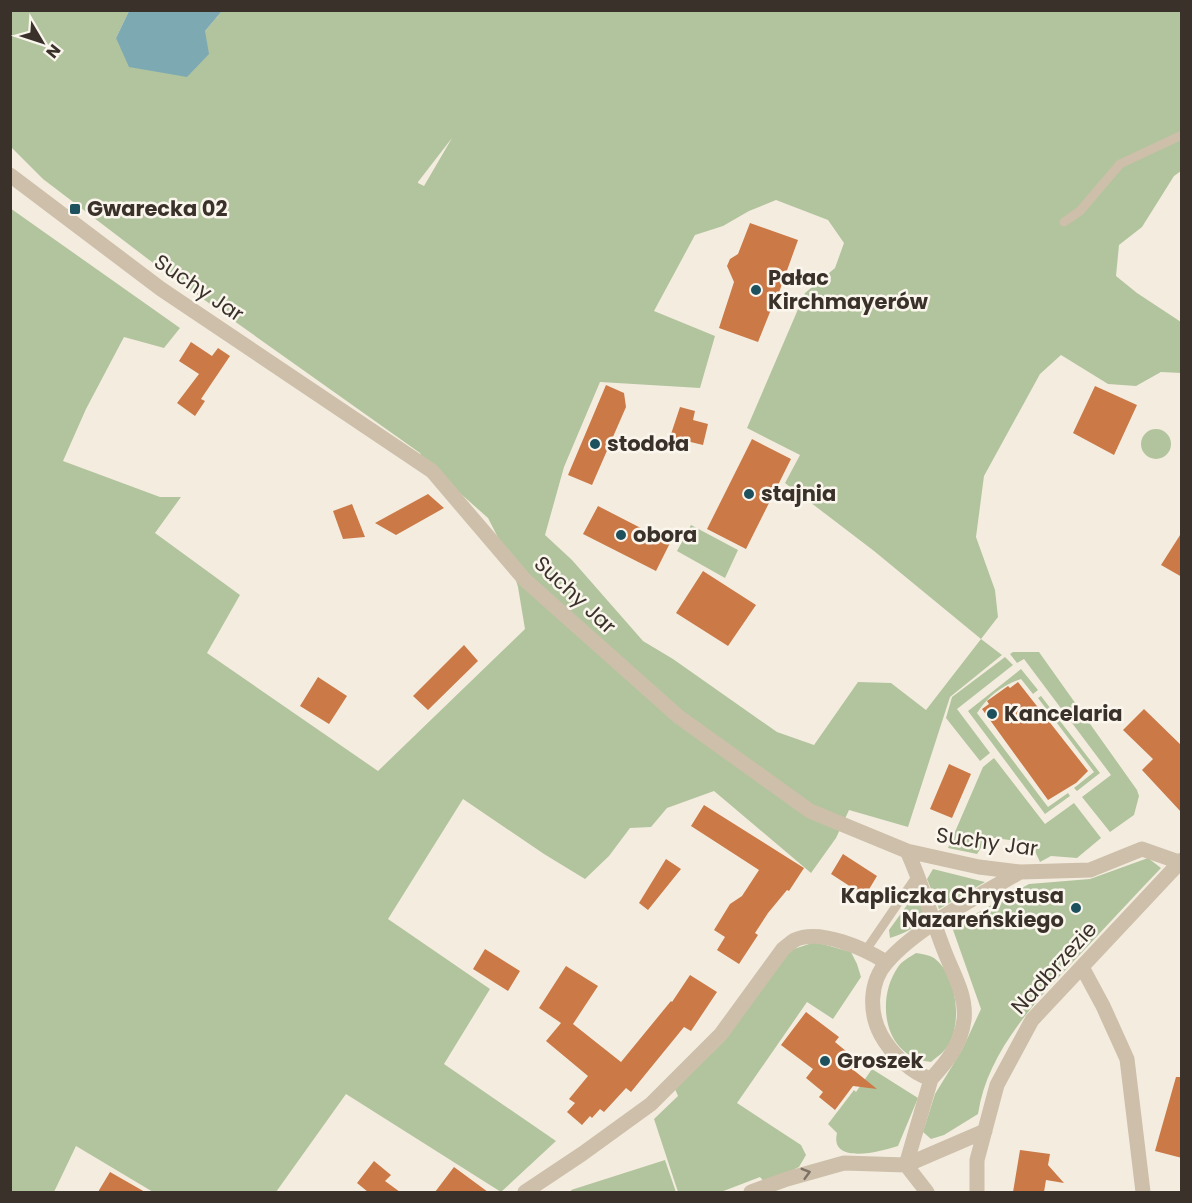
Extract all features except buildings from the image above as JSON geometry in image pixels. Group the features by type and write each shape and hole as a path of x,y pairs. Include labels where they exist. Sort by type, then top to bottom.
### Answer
{"street":[{"name":"Suchy Jar","path":"10,175 161,289 432,471 525,580 679,717 810,811 907,850 979,867 1020,872 1090,870 1142,849 1180,861"},
{"path":"906,1165 931,1079 947,1061 960,1039 964,1010 963,997 907,850"},
{"name":"Nadbrzezie","path":"977,1192 976,1160 997,1085 1032,1020 1180,861"},
{"path":"931,1079 920,1076 892,1051 874,1022 872,1007 878,976 886,962 935,922 1020,872"},
{"path":"525,1192 651,1104 721,1034 783,949 794,940 806,936 846,942 867,950 886,962"},
{"path":"1082,967 1103,1006 1126,1059 1143,1192"},
{"path":"751,1192 844,1163 906,1165 985,1131"},
{"path":"906,1165 927,1192"}],"lane":[{"path":"1064,222 1080,211 1120,164 1182,135"},
{"path":"867,950 918,874"}],"green space":[{"path":"11,11 129,11 116,38 205,31 222,11 1181,11 1181,171 1174,176 1142,227 1119,245 1116,276 1181,322 1181,373 1161,372 1136,386 1108,384 1061,355 1040,374 984,476 976,537 995,590 998,617 981,639 1002,655 950,697 908,827 849,810 836,838 811,873 714,791 667,808 651,827 630,828 609,856 585,879 463,799 388,919 490,989 444,1064 556,1141 501,1192 346,1094 276,1192 153,1192 76,1146 54,1192 11,1192 10,208 180,328 164,348 124,337 86,409 63,461 160,497 181,497 155,533 240,595 207,653 378,771 525,629 518,587 510,561 488,518 452,486 432,474 420,453 165,272 43,179 11,147","holes":["452,138 424,186 418,183 418,182","776,200 828,220 844,243 835,268 805,293 747,428 800,455 785,483 874,551 981,639 926,710 891,683 858,682 814,745 777,732 673,659 643,641 572,560 545,535 564,467 600,382 700,388 715,336 654,311 695,235 723,226 749,211"]},
{"path":"1156,429 1162,430 1170,438 1170,450 1162,458 1156,459 1150,458 1142,450 1141,444 1142,438 1150,430"},
{"path":"691,525 738,550 725,578 677,551"},
{"path":"1039,652 1137,790 1139,796 1134,815 1110,832 1082,797 1111,775 1024,659 1017,663 1010,654"},
{"path":"1005,657 1013,665 957,709 990,753 980,761 946,718 952,697"},
{"path":"1021,669 1038,690 1033,694 1021,679 1014,681 991,696 977,713 1048,807 1068,793 1070,796 1045,814 968,711"},
{"path":"1041,696 1100,773 1077,791 1074,788 1094,772 1038,698"},
{"path":"994,758 1045,824 1074,803 1101,838 1077,858 1051,856 1040,862 1031,843 988,837 977,854 948,848 983,767"},
{"path":"1148,858 1161,868 1052,984 1019,1024 993,1066 978,1114 944,1135 931,1139 923,1132 935,1094 962,1050 981,1009 952,927 1029,884 1090,879"},
{"path":"933,869 985,882 939,909 927,879"},
{"path":"915,894 919,896 924,907 921,921 912,929 890,938 889,930"},
{"path":"815,942 851,952 861,977 833,1019 807,1002 737,1103 801,1145 806,1155 799,1167 765,1183 760,1177 721,1192 678,1192 654,1119 678,1096 675,1089 723,1042 791,950"},
{"path":"916,953 932,957 941,965 955,997 954,1032 946,1048 931,1062 915,1058 903,1050 894,1039 888,1025 886,1011 891,980 900,965"},
{"path":"872,1069 918,1098 898,1146 870,1153 849,1153 841,1150 837,1143 837,1133 828,1124 854,1090 856,1092"},
{"path":"665,1160 676,1192 572,1192 571,1190"}],"water":[{"path":"129,10 222,11 205,31 209,54 187,77 129,67 116,38"}],"place":[{"name":"Gwarecka 02","path":"75,209"},
{"name":"Pałac Kirchmayerów","path":"756,290"},
{"name":"stodoła","path":"595,444"},
{"name":"stajnia","path":"749,494"},
{"name":"obora","path":"621,535"},
{"name":"Kancelaria","path":"992,714"},
{"name":"Kapliczka Chrystusa Nazareńskiego","path":"1076,908"},
{"name":"Groszek","path":"825,1061"}]}
